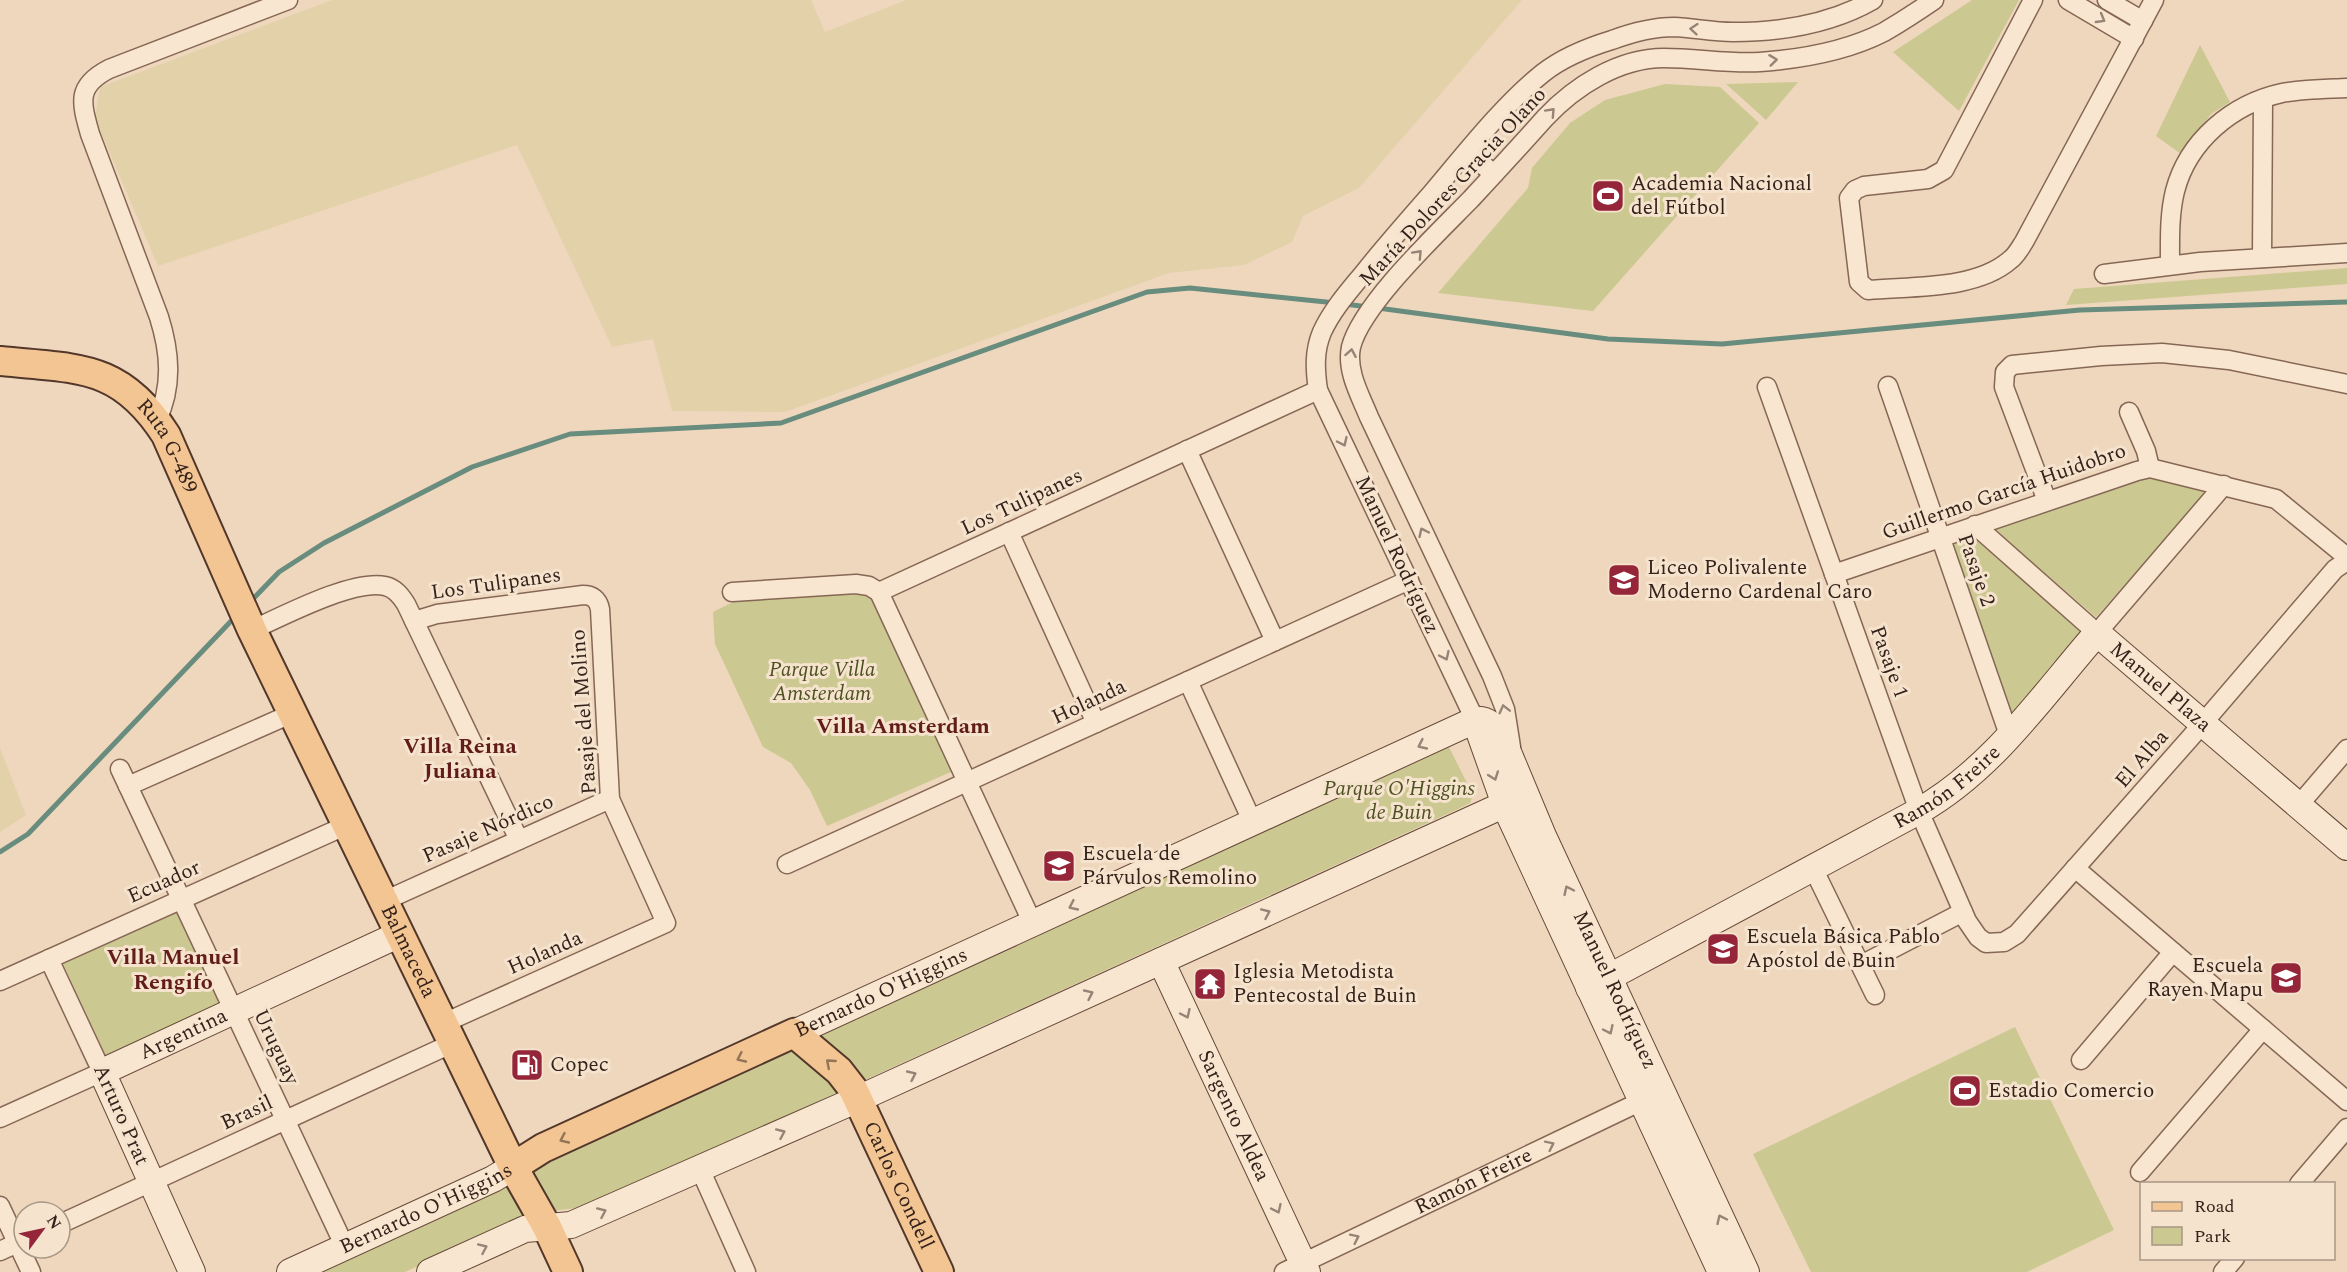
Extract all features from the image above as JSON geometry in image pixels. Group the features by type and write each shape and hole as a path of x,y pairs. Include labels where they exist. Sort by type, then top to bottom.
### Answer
{"main road":[{"name":"Ruta G-489","path":"0,361 72,368 105,377 135,395 157,420 173,449 246,617"},
{"name":"Balmaceda","path":"246,617 513,1167 547,1227 568,1272"},
{"name":"Manuel Plaza","path":"2097,633 2347,847"},
{"name":"Ramón Freire","path":"1599,982 1918,811 1967,778 2009,735 2097,633"},
{"name":"Manuel Rodríguez","path":"1515,800 1515,766 1503,740 1485,720 1475,720 1515,800 1652,1096 1746,1272"},
{"name":"Bernardo O'Higgins","path":"290,1272 493,1179 543,1148 1253,824 1475,720"},
{"path":"430,1272 525,1229 572,1225 858,1099 1515,800"},
{"name":"Argentina","path":"102,1072 400,934"},
{"name":"Sargento Aldea","path":"1161,961 1298,1269"},
{"name":"Carlos Condell","path":"794,1033 839,1071 858,1099 937,1272"},
{"name":"Arturo Prat","path":"102,1072 192,1272"},
{"name":"Manuel Rodríguez","path":"1652,1096 1721,1272"}],"street":[{"path":"157,420 168,390 169,359 166,342 159,316 90,134 84,113 84,91 94,78 109,69 288,0"},
{"name":"María Dolores Gracia Olano","path":"1318,390 1316,351 1332,314 1348,291 1467,152 1521,93 1544,72 1572,56 1611,40 1640,32 1672,27 1731,32 1762,31 1815,24 1860,8 1873,0"},
{"path":"2033,0 1944,170 1928,180 1864,186 1855,190 1849,198 1859,282 1868,290 1963,282 1989,273 2011,260 2024,242 2154,0"},
{"path":"2068,0 2134,39"},
{"path":"2107,0 2143,21"},
{"name":"María Dolores Gracia Olano","path":"1515,766 1505,709 1492,676 1369,417 1349,364 1352,346 1365,318 1379,298 1420,251 1560,102 1586,84 1616,68 1640,61 1663,58 1761,62 1840,49 1883,32 1932,1"},
{"path":"1730,62 1731,32"},
{"path":"2170,265 2174,194 2187,162 2211,130 2239,109 2263,99 2301,90 2347,88"},
{"path":"2262,258 2263,99"},
{"path":"1467,152 1494,174"},
{"path":"2104,274 2170,265 2347,253"},
{"path":"2047,501 2004,387 2005,372 2017,364 2162,353 2229,360 2347,384"},
{"name":"Pasaje 2","path":"1888,386 2009,735"},
{"name":"Pasaje 1","path":"1767,387 1918,811 1972,930 1986,943"},
{"name":"Los Tulipanes","path":"879,592 1318,390"},
{"name":"Manuel Rodríguez","path":"1318,390 1475,720"},
{"path":"2128,411 2146,451 2150,468"},
{"path":"1187,450 1275,641"},
{"name":"Guillermo García Huidobro","path":"1834,574 2150,468 2276,499 2347,559"},
{"name":"Ramón Freire","path":"2097,633 2224,485"},
{"name":"Manuel Plaza","path":"1975,525 2097,633"},
{"path":"1009,532 1096,723"},
{"name":"El Alba","path":"1986,943 2004,942 2017,934 2335,569 2347,559"},
{"name":"Holanda","path":"787,864 1409,580"},
{"path":"732,592 856,584 869,586 879,592 1033,924"},
{"name":"Los Tulipanes","path":"246,617 378,585 397,592 414,621 437,614 583,595 594,598"},
{"name":"Pasaje del Molino","path":"594,598 600,609 610,799 666,923"},
{"path":"414,621 519,840"},
{"path":"1188,681 1253,824"},
{"path":"128,786 293,713"},
{"path":"2298,806 2347,749"},
{"name":"Uruguay","path":"120,769 345,1247"},
{"name":"Pasaje Nórdico","path":"384,901 610,799"},
{"name":"Ecuador","path":"0,981 347,825"},
{"path":"1813,868 1875,994"},
{"path":"2075,868 2347,1101"},
{"path":"1861,965 1963,912"},
{"name":"Holanda","path":"448,1033 666,923"},
{"path":"2081,1060 2173,952"},
{"name":"Arturo Prat","path":"49,959 102,1072"},
{"path":"2140,1172 2263,1029"},
{"name":"Brasil","path":"72,1218 285,1121 448,1033"},
{"name":"Argentina","path":"0,1118 102,1072"},
{"name":"Ramón Freire","path":"1298,1269 1652,1096"},
{"path":"2301,1182 2347,1128"},
{"path":"700,1169 746,1272"},
{"path":"0,1206 12,1227"},
{"path":"2223,1272 2233,1260"}],"shaded area":[{"path":"332,0 811,0 825,32 906,0 1522,0 1359,188 1303,216 1292,242 1244,265 1169,273 785,412 672,411 653,339 612,347 517,145 158,266 95,118 100,87"},
{"path":"0,748 26,815 0,832"}],"green space":[{"path":"1972,0 2019,0 1959,111 1893,52"},
{"path":"2200,45 2230,102 2211,114 2181,154 2156,136"},
{"path":"1798,82 1766,120 1726,84"},
{"name":"Academia Nacional del Fútbol","path":"1665,84 1720,87 1759,123 1593,311 1438,293 1528,188 1532,168 1570,123 1605,100"},
{"path":"2347,268 2347,284 2066,305 2074,289"},
{"path":"2143,473 2214,484 2096,617 1989,525"},
{"path":"1974,532 2091,631 2010,716 1948,539"},
{"name":"Parque Villa Amsterdam","path":"857,590 871,596 953,771 827,826 810,790 791,763 763,747 715,644 713,612 733,602"},
{"name":"Parque O'Higgins de Buin","path":"1439,747 1449,747 1473,795 1470,803 1456,810 587,1207 559,1210 514,1222 405,1272 306,1272"},
{"path":"176,909 220,1004 106,1056 62,961"},
{"name":"Estadio Comercio","path":"2015,1027 2114,1230 2027,1272 1811,1272 1753,1154"}],"waterway":[{"path":"250,602 279,572 324,543 472,467 570,434 781,423 1147,292 1190,288 1336,303"},
{"path":"1378,308 1608,339 1722,344 2080,310 2347,302"},
{"path":"1345,304 1368,307"},
{"path":"0,852 28,834 235,617"}],"place":[{"name":"Academia Nacional del Fútbol","path":"1608,196"},
{"name":"Liceo Polivalente Moderno Cardenal Caro","path":"1624,580"},
{"name":"Escuela de Párvulos Remolino","path":"1059,866"},
{"name":"Escuela Básica Pablo Apóstol de Buin","path":"1723,949"},
{"name":"Escuela Rayen Mapu","path":"2286,978"},
{"name":"Iglesia Metodista Pentecostal de Buin","path":"1210,984"},
{"name":"Copec","path":"527,1065"},
{"name":"Estadio Comercio","path":"1965,1091"}],"district":[{"name":"Villa Amsterdam","path":"903,726"},
{"name":"Villa Reina Juliana","path":"460,758"},
{"name":"Villa Manuel Rengifo","path":"173,970"}]}
